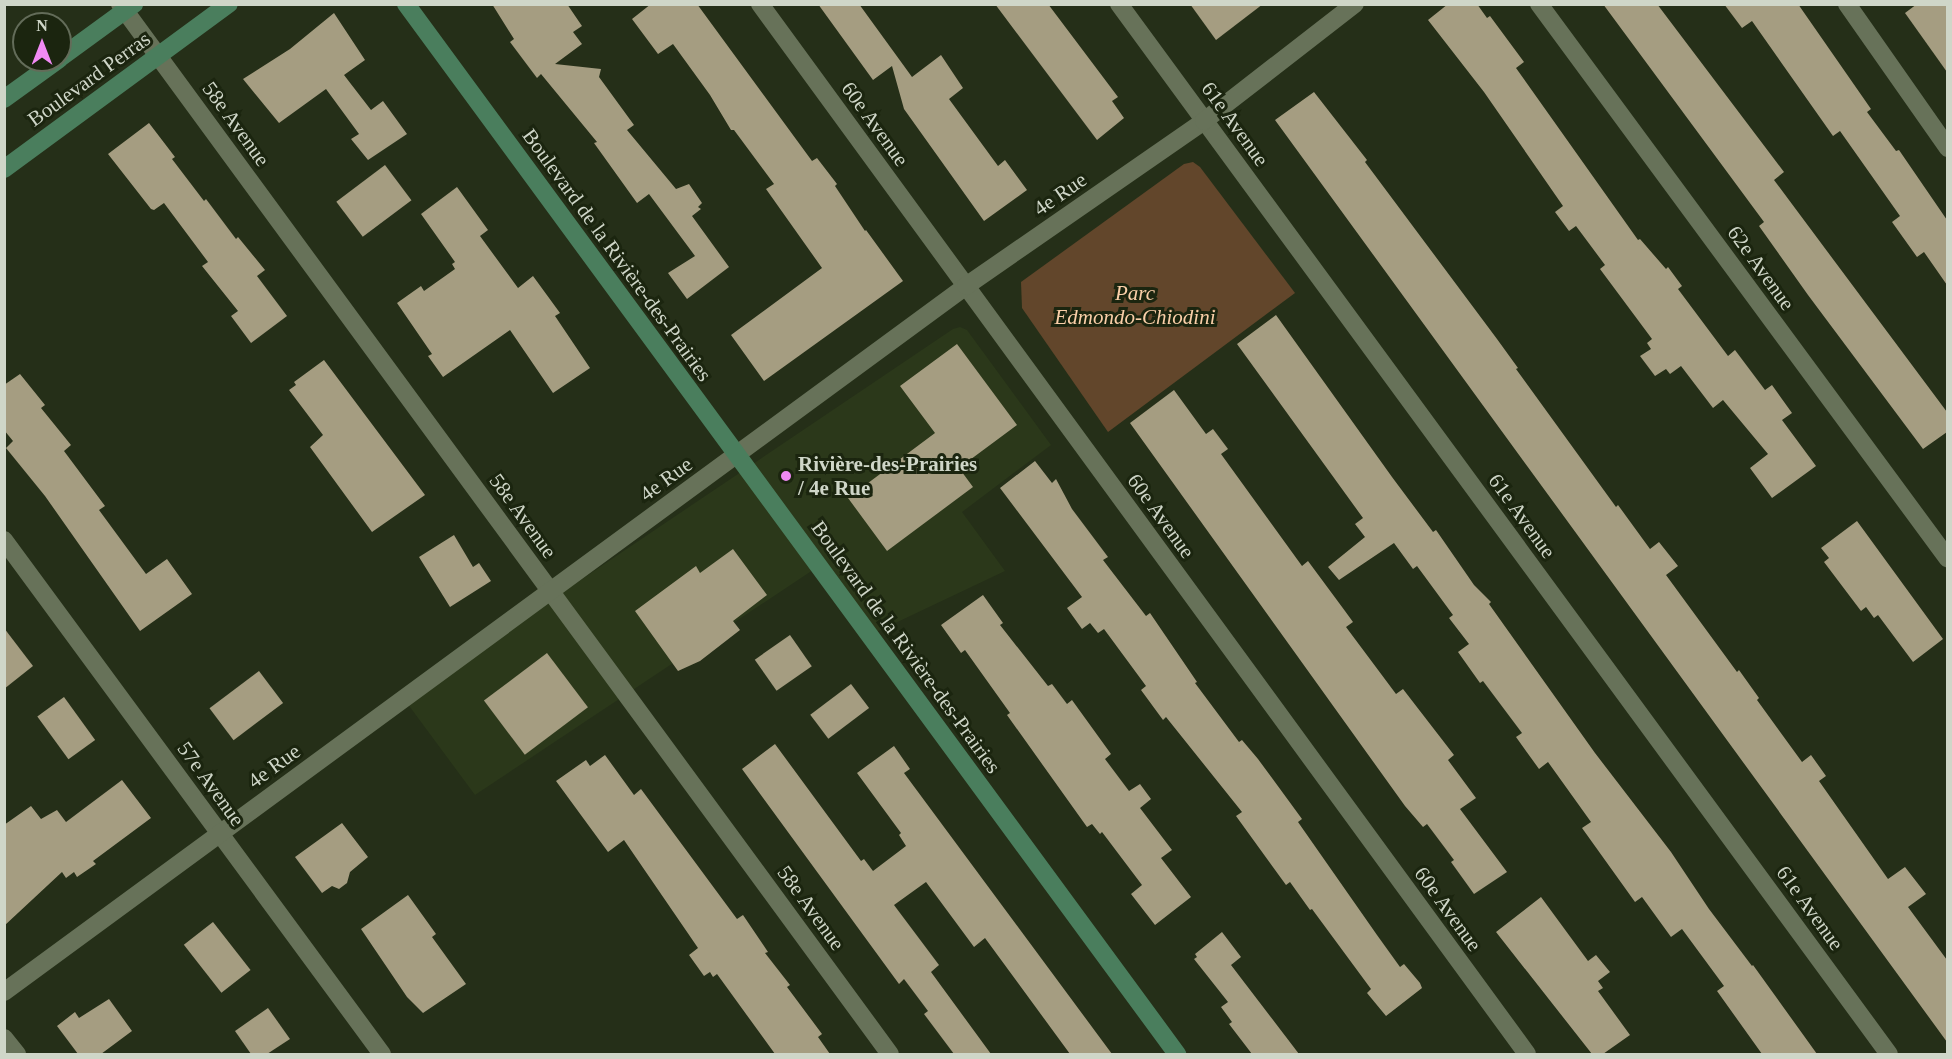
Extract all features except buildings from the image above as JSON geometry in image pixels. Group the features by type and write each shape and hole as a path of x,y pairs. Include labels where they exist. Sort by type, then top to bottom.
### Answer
{"street":[{"name":"Boulevard Perras","path":"4,169 229,4"},
{"name":"Boulevard de la Rivière-des-Prairies","path":"406,4 1177,1054"},
{"name":"60e Avenue","path":"760,4 1527,1054"},
{"name":"61e Avenue","path":"1119,4 1889,1054"},
{"name":"4e Rue","path":"4,992 966,286 1204,120 1355,4"},
{"name":"62e Avenue","path":"1539,4 1947,559"},
{"path":"1847,4 1947,148"},
{"name":"Boulevard Perras","path":"72,49 126,7"},
{"name":"58e Avenue","path":"126,7 157,57 890,1054"},
{"name":"Boulevard Perras","path":"4,99 41,72"},
{"name":"57e Avenue","path":"4,540 382,1054"},
{"path":"4,1038 17,1054"}],"shaded area":[{"path":"960,327 967,330 1051,445 962,512 1005,571 870,635 819,566 475,795 404,699 953,329"}],"green space":[{"name":"Parc Edmondo-Chiodini","path":"1193,162 1200,167 1295,293 1108,432 1022,308 1021,282 1184,164"}],"place":[{"name":"Rivière-des-Prairies / 4e Rue","path":"786,476"}]}
